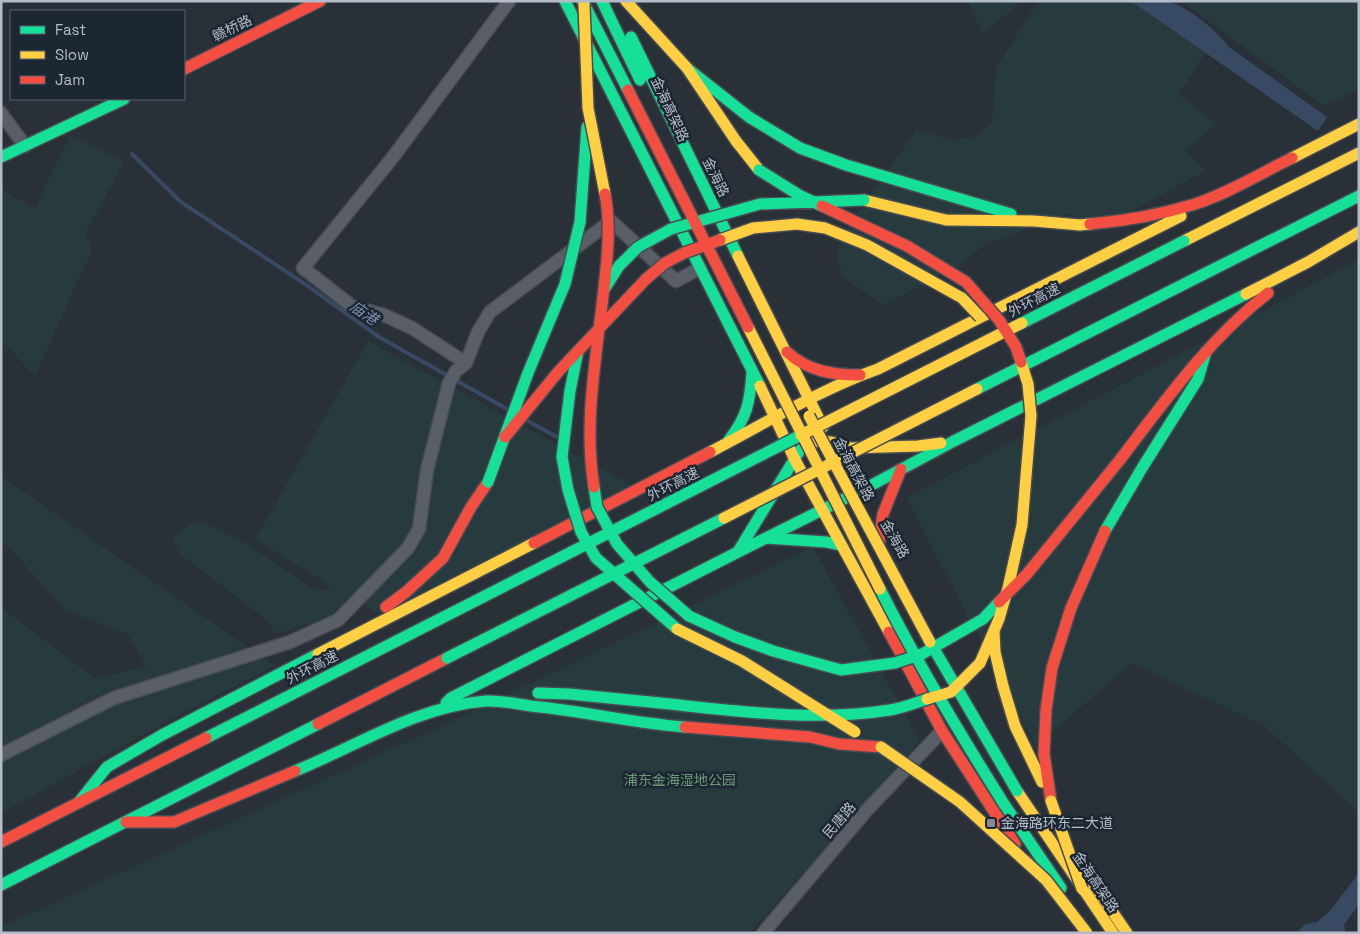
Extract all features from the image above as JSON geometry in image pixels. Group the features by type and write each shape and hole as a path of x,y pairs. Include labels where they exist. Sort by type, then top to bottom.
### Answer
{"main road":[{"name":"赣桥路","path":"185,68 320,1"},
{"path":"565,1 794,458 823,508 841,545 942,731 997,819 1076,933"},
{"name":"金海高架路","path":"602,1 648,98"},
{"name":"金海路","path":"614,1 776,334 856,492 859,506 879,543 1029,790 1127,933"},
{"path":"126,822 174,822 313,764 411,719 439,710 488,701 513,694 541,693 761,714 842,715 892,710 951,692 980,663 999,619 1006,596 1022,525 1032,416 1028,384 1016,347 999,320 966,282 907,246 799,195 759,170 736,141 687,68 626,1"},
{"path":"334,645 406,592 443,558 471,507 488,482 528,373 565,284 580,222 586,160 588,108 583,3"},
{"name":"金海高架路","path":"583,3 901,632 951,719 1004,804 1089,933"},
{"path":"687,68 749,117 800,148 846,165 1034,221"},
{"path":"1,157 122,100"},
{"path":"588,108 606,200 608,231 606,272 590,403 592,475 597,507 617,544 650,582 689,616 735,637 782,654 841,670 895,663 922,654 983,619 1027,574 1206,352 1245,311 1293,278 1308,262"},
{"path":"590,310 619,266 638,247 671,229 760,204 864,200 946,220 1034,221 1080,225 1116,222 1194,204 1237,187 1359,124"},
{"name":"外环高速","path":"1,842 1359,153"},
{"path":"1,885 1359,196"},
{"path":"732,450 862,375 878,369 1181,216 1194,204"},
{"name":"金海高架路","path":"703,211 918,622 1017,791 1113,933"},
{"path":"505,437 558,372 646,278 665,263 684,253 753,228 797,224 825,228 867,245 962,298 982,318 1003,354 1012,382"},
{"path":"439,710 451,698 1308,262 1359,232"},
{"path":"582,331 570,391 562,457 568,490 581,532 596,558 673,627 742,661 881,748 967,809 1046,880 1089,933"},
{"path":"776,334 787,352 797,362 819,372 862,375"},
{"path":"1051,801 1044,754 1046,710 1052,668 1071,608 1100,540 1142,468 1198,379 1206,352"},
{"path":"813,492 820,464 838,425 861,399 878,369"},
{"path":"732,450 750,404 752,372"},
{"path":"1015,398 1017,423"},
{"path":"738,552 794,458 808,440 812,405"},
{"path":"778,423 808,440 831,442 851,448 918,446 954,441"},
{"path":"79,802 107,767 196,716 710,452 732,450 794,458 820,464 848,477"},
{"path":"879,543 883,514 901,469"},
{"path":"765,538 826,542 841,545"},
{"path":"1003,558 993,621 995,652 1003,686 1015,726 1051,801 1082,889"},
{"path":"488,701 544,707 661,725 810,737 840,744 881,748"}],"street":[{"path":"461,367 412,328 384,315 353,307 303,268 393,157 510,1"},
{"path":"1,113 25,146"},
{"path":"1,756 114,698 290,642 338,620 408,548 419,529 427,470 449,383 461,367 490,312 611,221 676,281 700,268"},
{"name":"民唐路","path":"763,933 867,810 942,731"}],"green space":[{"path":"968,1 1022,1 983,34"},
{"path":"1038,1 1135,1 1207,51 1179,94 1216,125 1185,151 1205,171 1092,233 1070,213 986,244 958,266 884,305 842,277 837,254 850,223 916,130 953,140 974,137 992,123 996,68"},
{"path":"1181,1 1359,1 1359,90 1323,105"},
{"path":"70,135 124,161 86,233 92,250 35,376 1,340 1,190 35,208"},
{"path":"1359,260 1359,812 1263,725 1132,663 1036,746 906,498"},
{"path":"368,341 633,486 379,614 350,596 329,617 277,634 264,618 179,553 173,539 183,529 198,520 252,547 313,589 327,590 331,586 255,539"},
{"path":"1,476 275,666 205,701 1,813 1,607 94,678 147,667 128,634 65,610 7,545 1,542"},
{"name":"浦东金海湿地公园","path":"813,547 920,741 750,933 1,933 1,927 442,726"}],"water":[{"path":"1131,1 1166,1 1178,5 1210,27 1229,47 1327,117 1318,131"},
{"path":"1359,873 1359,904 1344,925 1346,933 1296,933 1306,924 1317,922 1329,912"}],"waterway":[{"name":"庙港","path":"132,154 181,202 305,284 379,337 507,409"},
{"name":"庙港","path":"528,421 557,437"}],"traffic: fast":[{"path":"565,1 760,386"},
{"path":"602,1 640,80"},
{"path":"583,2 628,90"},
{"path":"631,37 738,256"},
{"path":"687,68 749,117 800,148 846,165 1011,214"},
{"path":"1,157 122,100"},
{"path":"580,222 587,127"},
{"path":"759,170 799,195 822,206"},
{"path":"1202,275 1359,196"},
{"path":"605,288 619,266 638,247 671,229 760,204 864,200"},
{"path":"488,482 528,373 565,284 580,222"},
{"path":"1022,323 1184,241"},
{"path":"977,389 1202,275"},
{"path":"954,441 1246,294"},
{"path":"578,351 570,391 562,457 568,490 581,532 596,558 677,629"},
{"path":"1105,531 1198,379 1206,352"},
{"path":"729,440 744,416 750,392 752,373"},
{"path":"430,624 801,435"},
{"path":"738,552 868,487 954,441"},
{"path":"739,550 800,450"},
{"path":"594,487 597,507 617,544 650,582 689,616 735,637 773,651 841,670 895,663 922,654 983,619 999,602"},
{"path":"447,658 724,518"},
{"path":"766,538 826,542 841,545"},
{"path":"446,703 451,698 738,552"},
{"path":"880,589 939,698 1004,804"},
{"path":"206,738 430,624"},
{"path":"930,642 1017,791"},
{"path":"79,802 107,767 162,735 318,654"},
{"path":"538,693 569,694 660,703"},
{"path":"660,703 775,714 833,715 890,710 927,699"},
{"path":"295,771 388,728 412,719 461,704 486,701 685,727"},
{"path":"1,885 318,724"},
{"path":"1004,804 1061,888"}],"traffic: slow":[{"path":"626,1 687,68 736,141 759,170"},
{"path":"584,5 588,108 605,194"},
{"path":"1292,158 1359,124"},
{"path":"1184,241 1359,153"},
{"path":"864,200 946,220 1090,224"},
{"path":"878,369 1181,216"},
{"path":"720,240 753,228 797,224 825,228 867,245 962,298 980,317"},
{"path":"1246,294 1308,262 1359,232"},
{"path":"738,256 823,427"},
{"path":"801,435 1022,323"},
{"path":"748,327 880,589"},
{"path":"927,699 951,692 980,663 999,619 1008,588 1022,525 1031,416 1028,384 1021,362"},
{"path":"710,452 835,386 878,369"},
{"path":"760,386 794,458 889,632"},
{"path":"724,518 977,389"},
{"path":"809,416 930,642"},
{"path":"812,441 831,442 851,448 918,446 941,443"},
{"path":"318,654 534,543"},
{"path":"677,629 742,661 855,732"},
{"path":"994,631 995,652 1003,686"},
{"path":"1003,686 1015,726 1042,782"},
{"path":"881,747 960,802 1046,880 1087,933"},
{"path":"1017,791 1113,933"},
{"path":"1051,801 1082,889"},
{"path":"1077,860 1127,933"}],"traffic: jam":[{"path":"185,68 320,1"},
{"path":"628,90 748,327"},
{"path":"1090,224 1143,217 1195,204 1232,189 1292,158"},
{"path":"594,487 591,464 590,418 608,250 608,221 605,194"},
{"path":"822,206 907,246 966,282 999,320 1016,347 1021,362"},
{"path":"505,437 558,372 646,279 665,263 684,253 720,240"},
{"path":"1119,461 1188,372 1246,311 1268,293"},
{"path":"787,352 803,364 821,371 860,375"},
{"path":"534,543 710,452"},
{"path":"999,602 1027,574 1119,461"},
{"path":"879,543 883,514 901,469"},
{"path":"386,607 406,592 443,558 471,507 488,482"},
{"path":"1051,801 1044,754 1046,710 1052,668 1071,608 1105,531"},
{"path":"889,632 942,731 1015,844"},
{"path":"318,724 447,658"},
{"path":"685,727 810,737 839,744 881,747"},
{"path":"1,842 206,738"},
{"path":"126,822 174,822 295,771"}],"place":[{"name":"金海路环东二大道","path":"991,823"}]}
